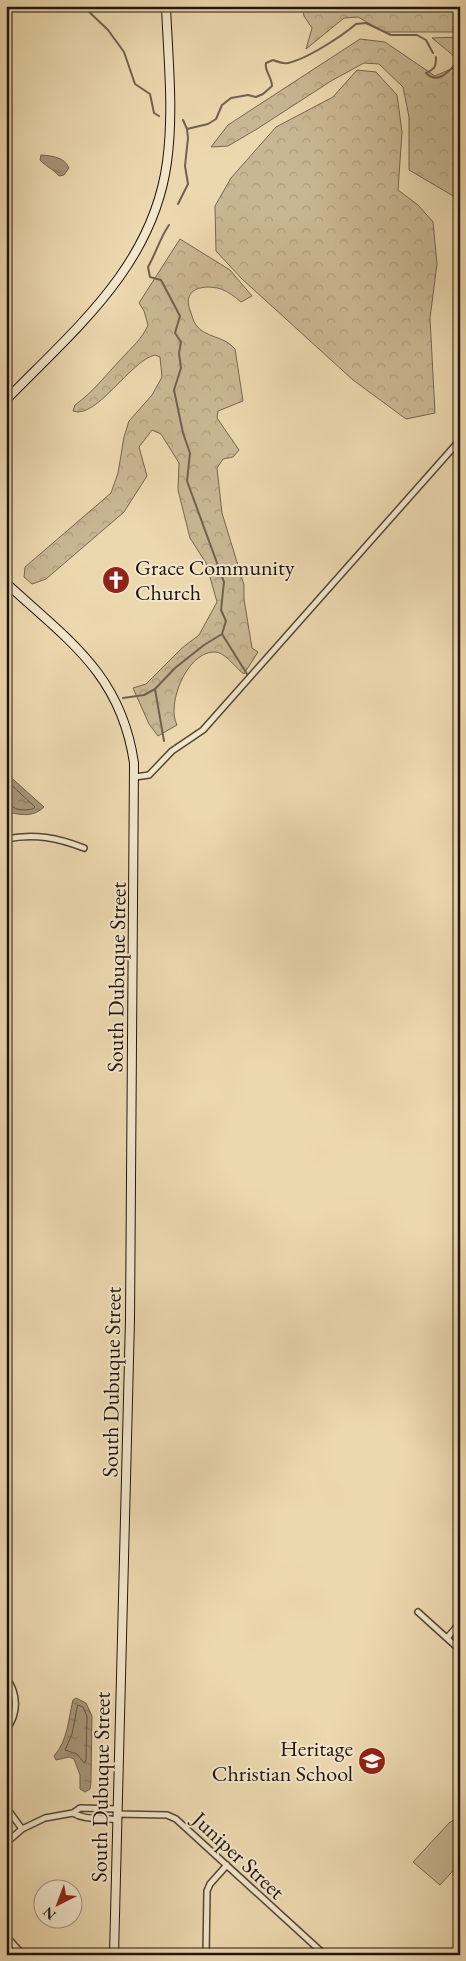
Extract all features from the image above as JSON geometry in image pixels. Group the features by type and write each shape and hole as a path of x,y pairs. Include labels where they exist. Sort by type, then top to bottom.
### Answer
{"main road":[{"path":"6,400 100,304 128,266 147,230 161,191 169,139 166,6"},
{"name":"South Dubuque Street","path":"6,583 80,651 107,685 122,712 127,726 132,746 135,777 130,1320 114,1955"}],"street":[{"path":"135,777 149,775 172,751 203,730 460,440"},
{"path":"6,839 47,836 84,848"},
{"path":"418,1612 460,1650"},
{"path":"447,1638 460,1623"},
{"path":"6,1677 14,1689 16,1705 12,1720 6,1730"},
{"path":"6,1807 22,1830"},
{"path":"6,1843 22,1830 45,1818 73,1813 80,1808 117,1814"},
{"path":"73,1813 81,1818 104,1818 117,1814"},
{"name":"Juniper Street","path":"117,1814 172,1816 325,1955"},
{"path":"206,1955 207,1891 210,1884 227,1865"},
{"path":"6,1936 23,1955"}],"green space":[{"path":"302,6 460,6 460,32 384,32 358,17 344,18 306,49 312,28 304,16"},
{"path":"460,37 460,61 432,38"},
{"path":"360,39 385,42 435,76 460,65 460,190 455,197 409,170 409,117 403,87 379,64 364,63 331,81 228,146 211,147 228,125"},
{"path":"357,70 376,72 397,95 402,132 398,190 418,205 433,222 437,264 430,318 435,413 406,419 353,380 242,279 216,251 215,206 231,178 276,127 333,97"},
{"path":"180,239 230,270 252,296 241,302 221,289 208,287 196,289 192,292 188,303 194,322 200,329 226,342 235,349 243,401 218,411 217,418 239,450 233,457 223,459 217,468 222,513 244,585 244,599 252,648 258,652 244,674 222,654 217,652 204,655 195,661 187,670 177,693 174,716 177,725 158,736 149,724 133,688 146,684 182,648 199,635 217,602 206,563 190,538 178,490 179,463 161,434 152,430 139,447 147,476 124,512 46,579 32,584 24,577 25,567 111,493 118,473 124,437 129,421 152,395 162,377 160,357 155,355 135,367 103,399 92,407 82,411 73,411 75,405 88,395 143,335 148,325 144,311 139,303"},
{"path":"460,1818 460,1863 440,1885 413,1862 450,1822"}],"water":[{"path":"41,155 61,159 69,168 64,175 59,176 40,160"},
{"path":"6,773 44,807 32,814 11,813 6,805"},
{"path":"76,1698 86,1703 92,1716 91,1782 90,1789 85,1792 80,1789 80,1775 74,1759 69,1757 56,1760 54,1756 65,1737 73,1700"}],"waterway":[{"path":"83,6 108,30 124,52 135,84 150,94 154,113 159,116"},
{"path":"178,204 188,184 185,166 187,129 208,124 216,119 222,105 231,98 248,95 256,97 263,94 272,86 266,69 266,63 273,60 284,63 296,61 342,35 356,24 366,23 391,35 417,35 426,40 433,53"},
{"path":"436,57 434,67 426,73 435,78 444,75 460,60"},
{"path":"183,120 187,129"},
{"path":"123,698 144,695 155,689 175,668 204,645 222,634 226,621 221,610 224,582 187,481 190,453 183,433 174,390 181,368 179,353 181,342 175,333 180,316 161,280 150,277 148,267 169,225"},
{"path":"222,634 247,674"},
{"path":"155,689 164,741"}],"place":[{"name":"Grace Community Church","path":"116,580"},
{"name":"Heritage Christian School","path":"372,1761"}]}
